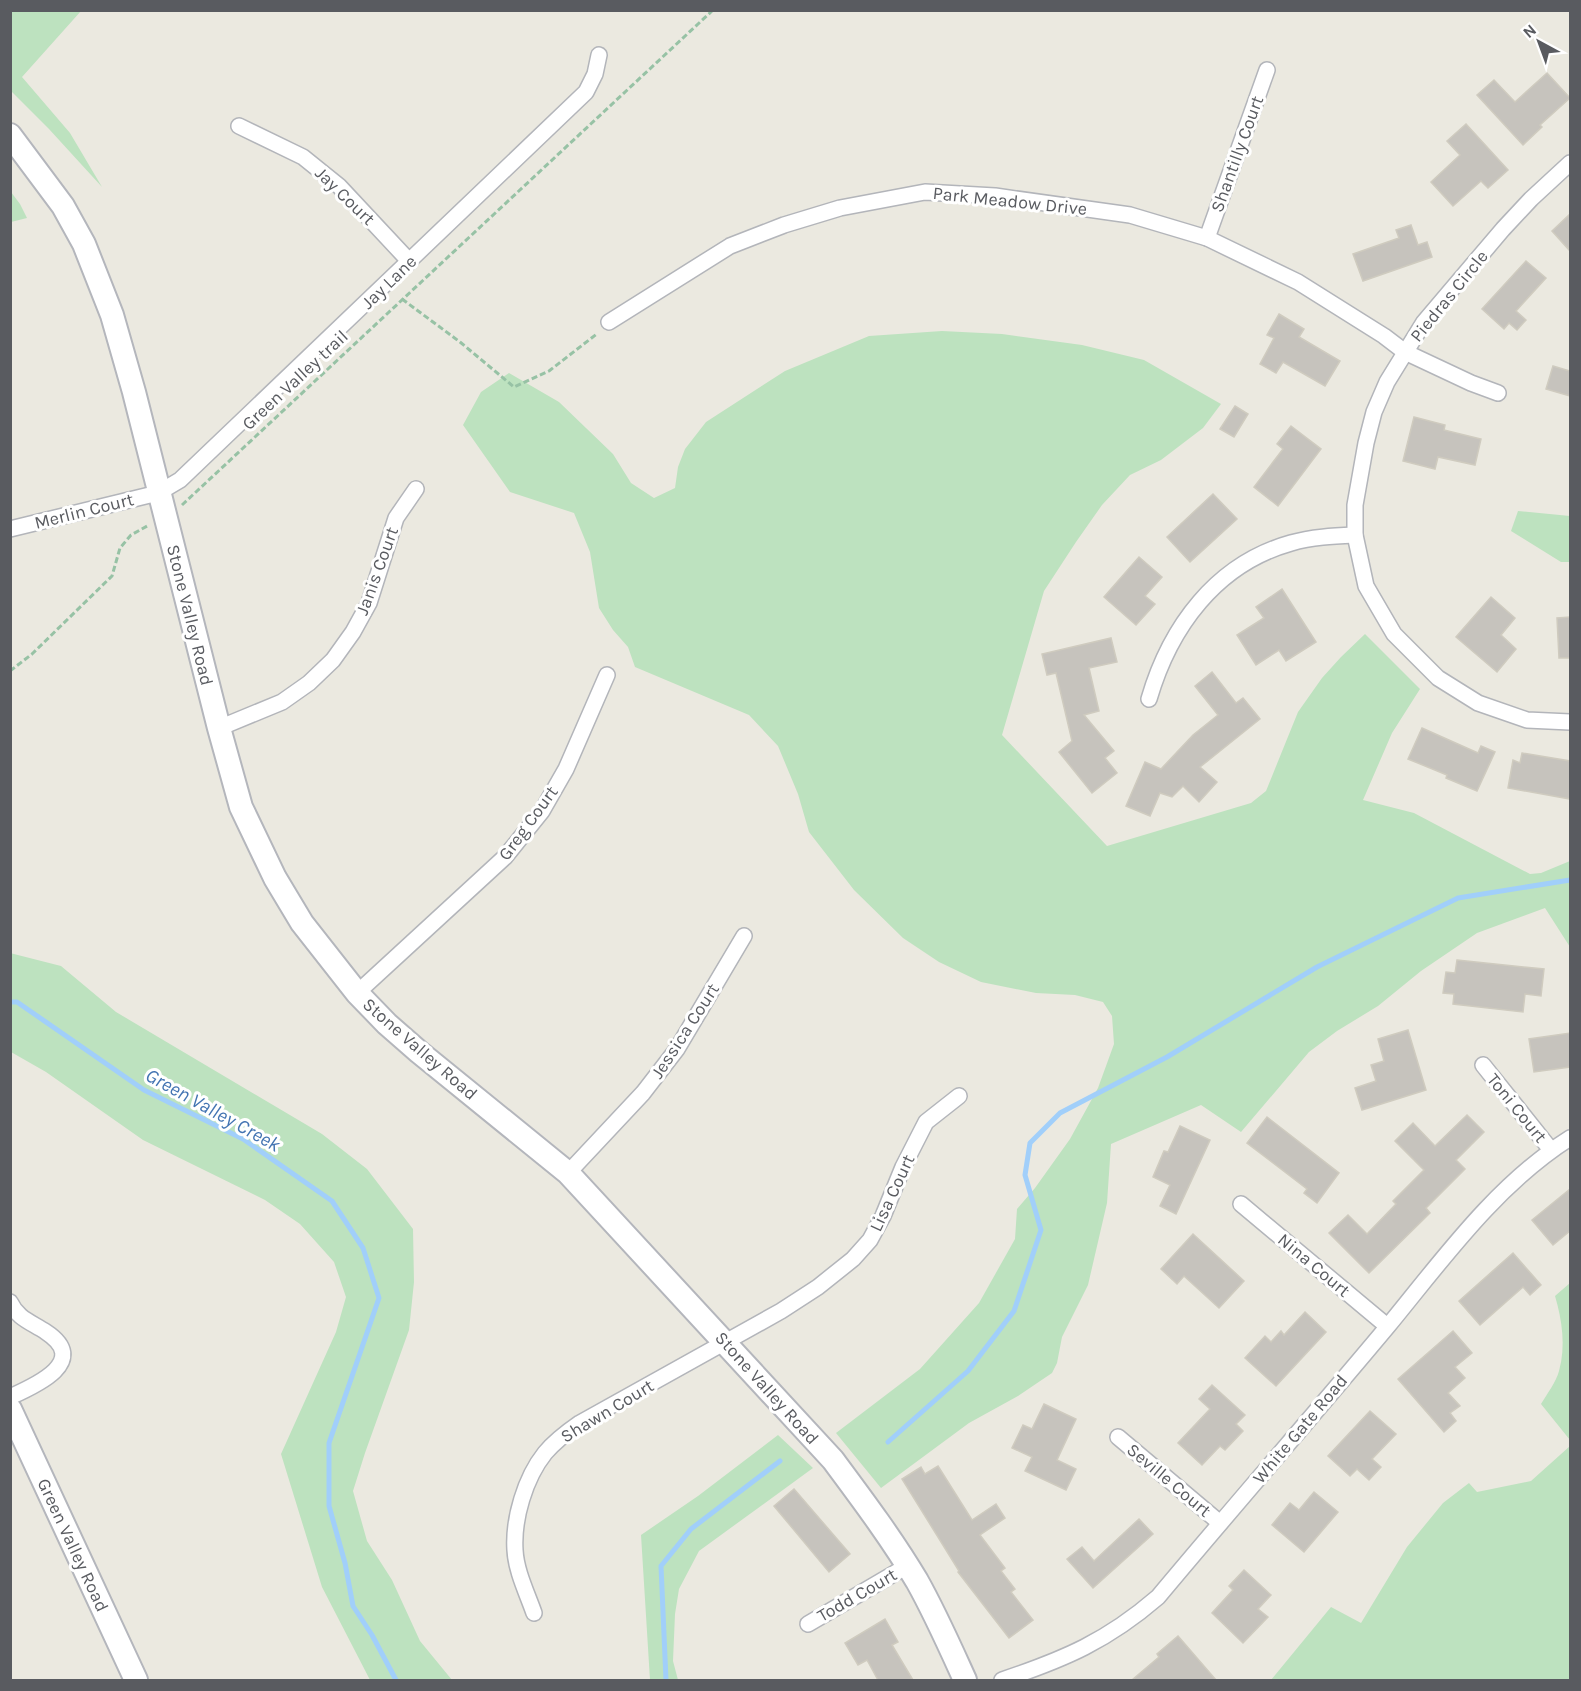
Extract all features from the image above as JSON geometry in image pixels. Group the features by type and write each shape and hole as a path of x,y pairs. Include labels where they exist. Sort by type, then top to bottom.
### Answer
{"street":[{"name":"Jay Lane","path":"158,493 180,480 586,92 595,74 599,55"},
{"name":"Shantilly Court","path":"1207,237 1268,70"},
{"name":"Jay Court","path":"239,126 303,157 339,186 410,262"},
{"name":"Stone Valley Road","path":"10,135 63,206 88,254 112,315 241,807 275,878 302,923 357,993 419,1052 568,1173 833,1460 872,1512 907,1566 942,1629 965,1680"},
{"name":"Piedras Circle","path":"1570,163 1503,229 1424,322 1405,352 1387,382 1374,412 1359,475 1355,505 1355,535 1366,586 1394,634 1438,678 1478,703 1527,720 1570,722"},
{"name":"Park Meadow Drive","path":"609,322 730,246 784,225 840,208 925,192 995,196 1130,215 1207,237 1298,282 1384,336 1405,352 1498,393"},
{"name":"Janis Court","path":"219,728 282,702 309,683 333,660 353,632 369,603 396,518 416,489"},
{"name":"Merlin Court","path":"10,529 158,493"},
{"path":"1149,699 1165,655 1185,618 1217,584 1251,559 1292,543 1355,535"},
{"name":"Greg Court","path":"357,993 505,857 542,811 566,769 607,675"},
{"name":"Jessica Court","path":"568,1173 643,1093 677,1049 744,936"},
{"name":"Toni Court","path":"1483,1065 1551,1150"},
{"name":"Lisa Court","path":"725,1342 781,1311 818,1287 853,1259 870,1240 883,1216 903,1167 926,1122 959,1096"},
{"name":"White Gate Road","path":"1002,1680 1066,1658 1103,1639 1158,1597 1387,1326 1453,1244 1501,1194 1551,1150 1570,1138"},
{"name":"Nina Court","path":"1241,1204 1387,1326"},
{"path":"10,1302 18,1315 46,1332 61,1346 63,1357 60,1366 48,1377 10,1396"},
{"name":"Shawn Court","path":"534,1613 518,1568 515,1551 519,1513 525,1492 544,1455 560,1438 580,1423 725,1342"},
{"name":"Green Valley Road","path":"10,1408 136,1680"},
{"name":"Seville Court","path":"1118,1437 1220,1523"},
{"name":"Todd Court","path":"808,1624 907,1566"}],"path":[{"name":"Green Valley trail","path":"10,671 32,654 112,576 120,548 131,535 189,501 713,10"},
{"path":"402,299 460,342 514,387 549,371 591,340 609,322"}],"green space":[{"path":"10,11 81,11 22,77 70,133 102,187 11,91"},
{"path":"11,192 20,204 27,218 11,222"},
{"path":"942,331 1002,334 1082,345 1144,360 1221,404 1203,428 1161,460 1130,475 1102,505 1076,542 1044,591 1002,735 1107,846 1251,803 1266,791 1298,712 1322,678 1365,634 1420,689 1392,733 1363,800 1414,813 1530,874 1541,873 1570,861 1570,947 1545,908 1477,933 1421,971 1378,1006 1337,1031 1309,1052 1241,1132 1201,1105 1111,1144 1107,1203 1088,1285 1062,1337 1057,1363 1052,1373 1018,1396 969,1423 881,1488 836,1433 920,1369 979,1303 1015,1239 1017,1209 1070,1139 1098,1088 1114,1044 1112,1016 1103,1002 1075,995 1036,993 981,982 939,962 903,938 854,890 809,832 798,794 778,746 749,715 635,667 628,647 613,630 599,608 590,552 574,513 510,492 463,425 481,392 509,373 559,402 613,454 631,483 654,498 675,488 678,467 685,449 706,422 785,371 869,336"},
{"path":"1518,511 1570,516 1570,562 1561,562 1511,531"},
{"path":"10,953 61,966 116,1012 322,1134 367,1169 413,1229 414,1282 409,1330 353,1491 367,1541 392,1580 420,1641 452,1680 370,1680 322,1587 281,1454 336,1332 346,1297 334,1262 300,1224 265,1200 143,1140 46,1072 11,1052"},
{"path":"1570,1283 1570,1440 1541,1404 1556,1379 1561,1362 1562,1333 1555,1296"},
{"path":"778,1435 813,1468 699,1551 679,1589 675,1614 673,1661 678,1680 650,1680 641,1535 698,1496"},
{"path":"1570,1446 1570,1680 1271,1680 1331,1607 1361,1623 1407,1547 1443,1503 1469,1483 1477,1492 1531,1481"}],"building":[{"path":"1547,73 1570,98 1540,125 1542,127 1523,145 1477,95 1494,80 1515,102"},
{"path":"1466,124 1508,170 1488,188 1481,181 1453,206 1431,182 1460,155 1447,141"},
{"path":"1570,214 1570,251 1552,231"},
{"path":"1411,225 1418,245 1427,242 1432,257 1363,281 1353,254 1399,238 1396,230"},
{"path":"1526,261 1546,278 1516,311 1526,320 1517,330 1509,323 1504,329 1482,309"},
{"path":"1279,314 1304,329 1299,337 1340,361 1325,386 1283,362 1276,373 1260,364 1274,338 1267,335"},
{"path":"1553,366 1570,371 1570,396 1546,389"},
{"path":"1235,406 1248,414 1234,437 1220,429"},
{"path":"1414,417 1445,425 1444,430 1481,439 1475,465 1438,457 1435,469 1403,461"},
{"path":"1291,426 1321,449 1278,506 1254,487 1283,449 1277,444"},
{"path":"1213,494 1237,519 1190,562 1167,537"},
{"path":"1139,557 1162,577 1145,596 1155,604 1136,625 1104,597"},
{"path":"1282,589 1316,642 1286,661 1279,650 1256,665 1237,635 1264,618 1256,607"},
{"path":"1491,597 1515,618 1501,635 1516,649 1497,672 1456,637"},
{"path":"1570,617 1570,658 1559,658 1557,618"},
{"path":"1111,638 1117,662 1089,668 1099,711 1084,715 1114,751 1105,758 1117,773 1092,793 1059,752 1072,741 1056,673 1047,675 1042,654"},
{"path":"1212,672 1236,703 1243,698 1260,719 1200,767 1217,782 1199,802 1183,786 1172,797 1160,793 1150,816 1126,806 1145,762 1161,769 1193,735 1218,715 1195,686"},
{"path":"1422,728 1478,753 1481,746 1495,752 1477,791 1446,778 1447,775 1408,759"},
{"path":"1522,753 1570,761 1570,799 1508,788 1513,760 1520,763"},
{"path":"1457,960 1544,969 1541,996 1525,994 1523,1012 1453,1004 1454,994 1443,993 1446,972 1455,973"},
{"path":"1408,1030 1426,1090 1362,1110 1355,1088 1376,1081 1371,1065 1384,1061 1378,1039"},
{"path":"1570,1033 1570,1067 1534,1072 1529,1039"},
{"path":"1467,1115 1484,1132 1456,1160 1465,1169 1426,1208 1430,1213 1369,1273 1329,1233 1348,1215 1367,1234 1396,1204 1393,1201 1424,1170 1395,1141 1413,1123 1435,1146"},
{"path":"1267,1117 1339,1173 1317,1203 1304,1193 1307,1189 1247,1143"},
{"path":"1180,1126 1210,1140 1176,1214 1160,1206 1170,1185 1153,1177 1164,1151 1168,1152"},
{"path":"1570,1189 1570,1231 1553,1245 1532,1220"},
{"path":"1193,1234 1244,1281 1219,1308 1184,1276 1177,1284 1161,1269"},
{"path":"1513,1253 1541,1285 1530,1295 1523,1287 1480,1325 1459,1301"},
{"path":"1305,1312 1326,1332 1276,1386 1245,1358 1265,1336 1271,1342 1281,1331 1284,1335"},
{"path":"1453,1331 1472,1353 1455,1367 1465,1378 1448,1393 1460,1406 1450,1413 1456,1421 1444,1432 1398,1379"},
{"path":"1212,1385 1245,1415 1236,1424 1243,1431 1225,1450 1220,1446 1202,1465 1178,1443 1210,1409 1199,1399"},
{"path":"1044,1404 1076,1419 1057,1460 1076,1469 1066,1490 1025,1471 1032,1457 1012,1448 1023,1425 1032,1429"},
{"path":"1370,1411 1396,1434 1372,1459 1381,1467 1369,1480 1357,1469 1350,1476 1328,1456"},
{"path":"938,1466 972,1520 996,1504 1005,1518 980,1535 1005,1568 1001,1571 1015,1589 1011,1592 1033,1620 1009,1638 958,1572 902,1479 921,1467 925,1474"},
{"path":"794,1489 850,1554 829,1572 774,1506"},
{"path":"1314,1492 1338,1512 1304,1552 1272,1525 1290,1503 1299,1510"},
{"path":"1139,1519 1153,1534 1093,1588 1067,1559 1082,1547 1094,1561"},
{"path":"1244,1570 1271,1595 1258,1609 1268,1617 1243,1643 1212,1613 1233,1590 1229,1586"},
{"path":"885,1619 898,1642 892,1645 913,1680 878,1680 867,1660 858,1665 845,1643"},
{"path":"1178,1636 1216,1680 1132,1680 1159,1657 1157,1654"}],"waterway":[{"path":"888,1442 968,1371 1014,1311 1041,1230 1025,1175 1030,1143 1060,1113 1167,1057 1317,967 1458,898 1570,880"},
{"name":"Green Valley Creek","path":"10,1002 17,1002 144,1090 243,1139 332,1201 363,1248 379,1298 329,1443 329,1506 345,1563 353,1606 372,1635 396,1680"},
{"path":"666,1680 661,1566 691,1529 780,1461"}]}
